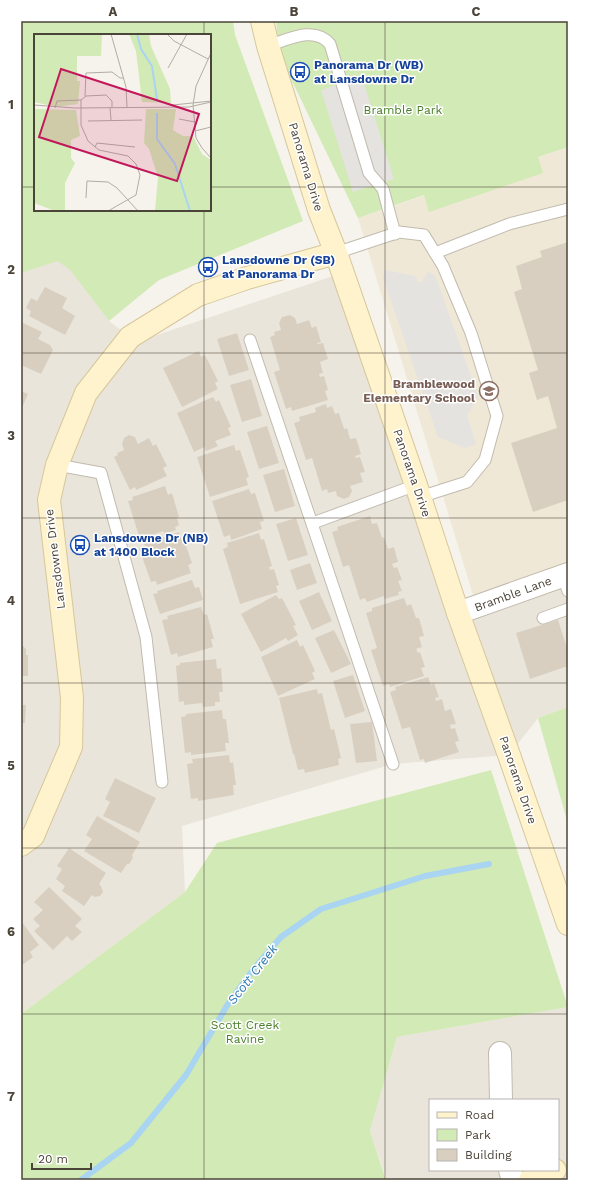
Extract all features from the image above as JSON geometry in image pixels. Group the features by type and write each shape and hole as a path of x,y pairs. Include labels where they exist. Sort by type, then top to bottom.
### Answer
{"street":[{"name":"Panorama Drive","path":"262,21 268,46 319,210 336,253 418,491 458,613 568,924"},
{"name":"Lansdowne Drive","path":"21,845 32,836 71,747 72,698 49,500 57,465 86,393 130,337 198,295 246,278 336,253"},
{"name":"Bramble Lane","path":"458,613 566,580"},
{"path":"500,1053 501,1099"},
{"path":"530,1180 552,1171"}],"lane":[{"path":"268,46 313,34 320,35 330,44 369,173 384,188 395,234"},
{"path":"435,253 509,224 568,209"},
{"path":"312,523 418,491 467,482 485,460 497,416 471,333 443,266 424,235 399,232 336,253"},
{"path":"250,340 393,764"},
{"path":"57,465 101,473 146,638 162,782"},
{"path":"543,618 568,609"}],"shaded area":[{"path":"362,77 394,179 353,192 321,90"},
{"name":"Bramblewood Elementary School","path":"568,147 568,564 473,595 358,218"},
{"path":"62,259 109,321 130,337 148,338 339,274 459,613 568,574 568,707 538,718 509,755 393,764 182,826 185,892 21,1014 21,273"},
{"path":"384,270 416,276 418,282 422,282 428,272 435,275 478,396 467,416 476,444 464,448 438,437 383,278"},
{"path":"568,1007 568,1180 387,1180 370,1131 397,1037"}],"green space":[{"path":"21,21 233,21 235,35 303,221 159,280 109,321 70,270 58,261 21,273"},
{"name":"Bramble Park","path":"276,21 568,21 568,147 538,157 543,173 429,212 424,195 358,218 280,56"},
{"path":"568,707 568,824 538,718"},
{"name":"Scott Creek Ravine","path":"491,770 568,1007 397,1037 370,1131 386,1180 21,1180 21,1014 185,892 217,843"}],"building":[{"path":"568,242 568,500 533,512 511,443 557,428 548,396 537,400 529,373 538,370 514,292 522,289 516,266 542,257 540,251"},
{"path":"45,287 67,298 62,308 75,316 65,335 29,316 31,311 26,308 31,298 37,301"},
{"path":"290,315 295,318 297,324 309,320 312,328 316,326 321,342 317,343 323,343 328,359 320,362 323,373 319,374 320,377 324,376 328,390 325,391 328,400 292,411 291,407 286,409 274,372 280,370 270,337 275,335 274,332 281,330 279,323 282,317"},
{"path":"21,322 42,332 38,339 50,345 53,350 41,374 21,365"},
{"path":"237,333 249,370 229,376 217,339"},
{"path":"199,351 201,357 205,355 218,381 215,383 218,389 182,407 163,368"},
{"path":"251,379 262,416 242,422 230,385"},
{"path":"21,391 28,394 21,410"},
{"path":"213,397 216,402 219,400 231,427 228,428 231,435 215,441 218,446 206,451 204,447 194,452 177,413"},
{"path":"326,404 327,408 332,406 335,414 339,413 344,429 347,428 350,439 356,438 361,454 355,456 356,458 360,457 365,472 360,473 363,482 350,486 352,491 349,497 344,499 337,496 336,491 328,493 327,489 322,491 312,458 306,460 294,423 300,421 299,417 316,412 315,408"},
{"path":"267,426 279,463 259,469 247,432"},
{"path":"129,435 135,437 138,444 149,438 153,446 156,444 167,466 163,468 167,476 136,490 135,487 130,490 114,457 118,455 117,453 124,450 122,444 124,438"},
{"path":"234,445 236,451 240,450 249,477 246,478 248,485 210,497 197,457"},
{"path":"284,469 295,506 275,512 263,475"},
{"path":"165,486 168,495 172,493 179,517 177,518 179,525 175,527 176,530 164,534 164,531 145,537 144,534 139,536 128,501 133,500 132,497"},
{"path":"249,489 251,494 255,493 264,521 260,522 262,529 231,540 230,535 224,537 212,501"},
{"path":"370,516 372,524 377,523 382,538 384,537 388,549 394,547 398,562 392,564 394,568 397,567 402,580 398,581 402,591 398,592 399,595 385,599 384,596 367,602 365,598 360,600 349,565 343,567 332,532 338,530 337,527"},
{"path":"296,518 308,555 288,561 276,524"},
{"path":"179,532 182,541 184,540 192,563 188,565 191,573 157,585 156,581 151,582 139,548 145,546 144,544"},
{"path":"259,533 261,540 264,539 272,566 269,567 270,570 274,569 279,585 276,586 278,592 240,604 223,549 228,547 227,543"},
{"path":"310,563 317,583 297,590 290,570"},
{"path":"192,580 195,588 199,587 203,600 160,614 153,594 158,593 157,591"},
{"path":"319,592 332,621 312,630 299,601"},
{"path":"276,595 279,599 282,598 296,625 293,626 298,635 288,641 286,638 261,652 241,614"},
{"path":"404,598 407,606 411,604 416,618 419,618 424,636 419,637 422,647 416,649 418,653 420,652 425,667 421,668 424,676 390,687 389,684 383,686 371,650 377,648 366,613 372,611 372,608"},
{"path":"201,607 204,615 207,614 214,639 211,639 213,647 178,657 177,653 171,655 162,620 168,619 167,616"},
{"path":"558,620 568,651 568,666 530,679 516,633"},
{"path":"334,630 351,664 331,673 315,638"},
{"path":"297,640 300,647 303,645 315,671 312,673 315,679 278,696 261,657"},
{"path":"21,644 26,649 26,655 28,655 28,676 21,676"},
{"path":"216,659 217,669 221,668 223,692 219,692 220,702 215,702 215,706 203,707 202,703 184,705 184,701 179,702 176,666 180,665 180,663"},
{"path":"353,675 365,711 345,718 333,681"},
{"path":"428,677 431,685 434,683 439,697 435,698 436,701 442,699 445,711 451,709 456,724 450,725 451,729 455,728 459,741 455,742 459,752 425,763 424,759 420,760 410,727 402,729 390,692 396,690 395,687"},
{"path":"317,689 318,694 322,693 331,730 334,729 341,758 338,759 339,765 305,773 304,769 298,770 279,698"},
{"path":"21,705 26,705 25,723 21,723"},
{"path":"222,710 223,719 226,719 229,743 225,743 226,751 191,755 191,752 185,753 181,717 186,716 186,714"},
{"path":"372,722 377,761 356,763 350,724"},
{"path":"229,755 230,763 233,762 236,785 233,785 234,795 198,801 198,798 191,799 187,764 193,763 192,759"},
{"path":"115,778 156,798 139,833 103,816 110,802 105,799"},
{"path":"97,816 140,842 132,855 133,858 121,873 84,851 92,839 86,835"},
{"path":"69,848 106,873 99,884 103,892 100,896 94,897 92,895 84,906 62,891 65,886 56,879 62,869 57,866"},
{"path":"49,887 82,919 75,926 82,932 72,941 67,936 53,950 34,931 40,926 33,919 43,910 34,902"},
{"path":"21,921 39,945 30,952 33,957 21,966"}],"waterway":[{"name":"Scott Creek","path":"81,1180 131,1143 186,1075 228,1004 252,971 281,937 321,909 425,876 489,864"}],"place":[{"name":"Panorama Dr (WB) at Lansdowne Dr","path":"300,72"},
{"name":"Lansdowne Dr (SB) at Panorama Dr","path":"208,267"},
{"name":"Bramblewood Elementary School","path":"489,391"},
{"name":"Lansdowne Dr (NB) at 1400 Block","path":"80,545"}]}
